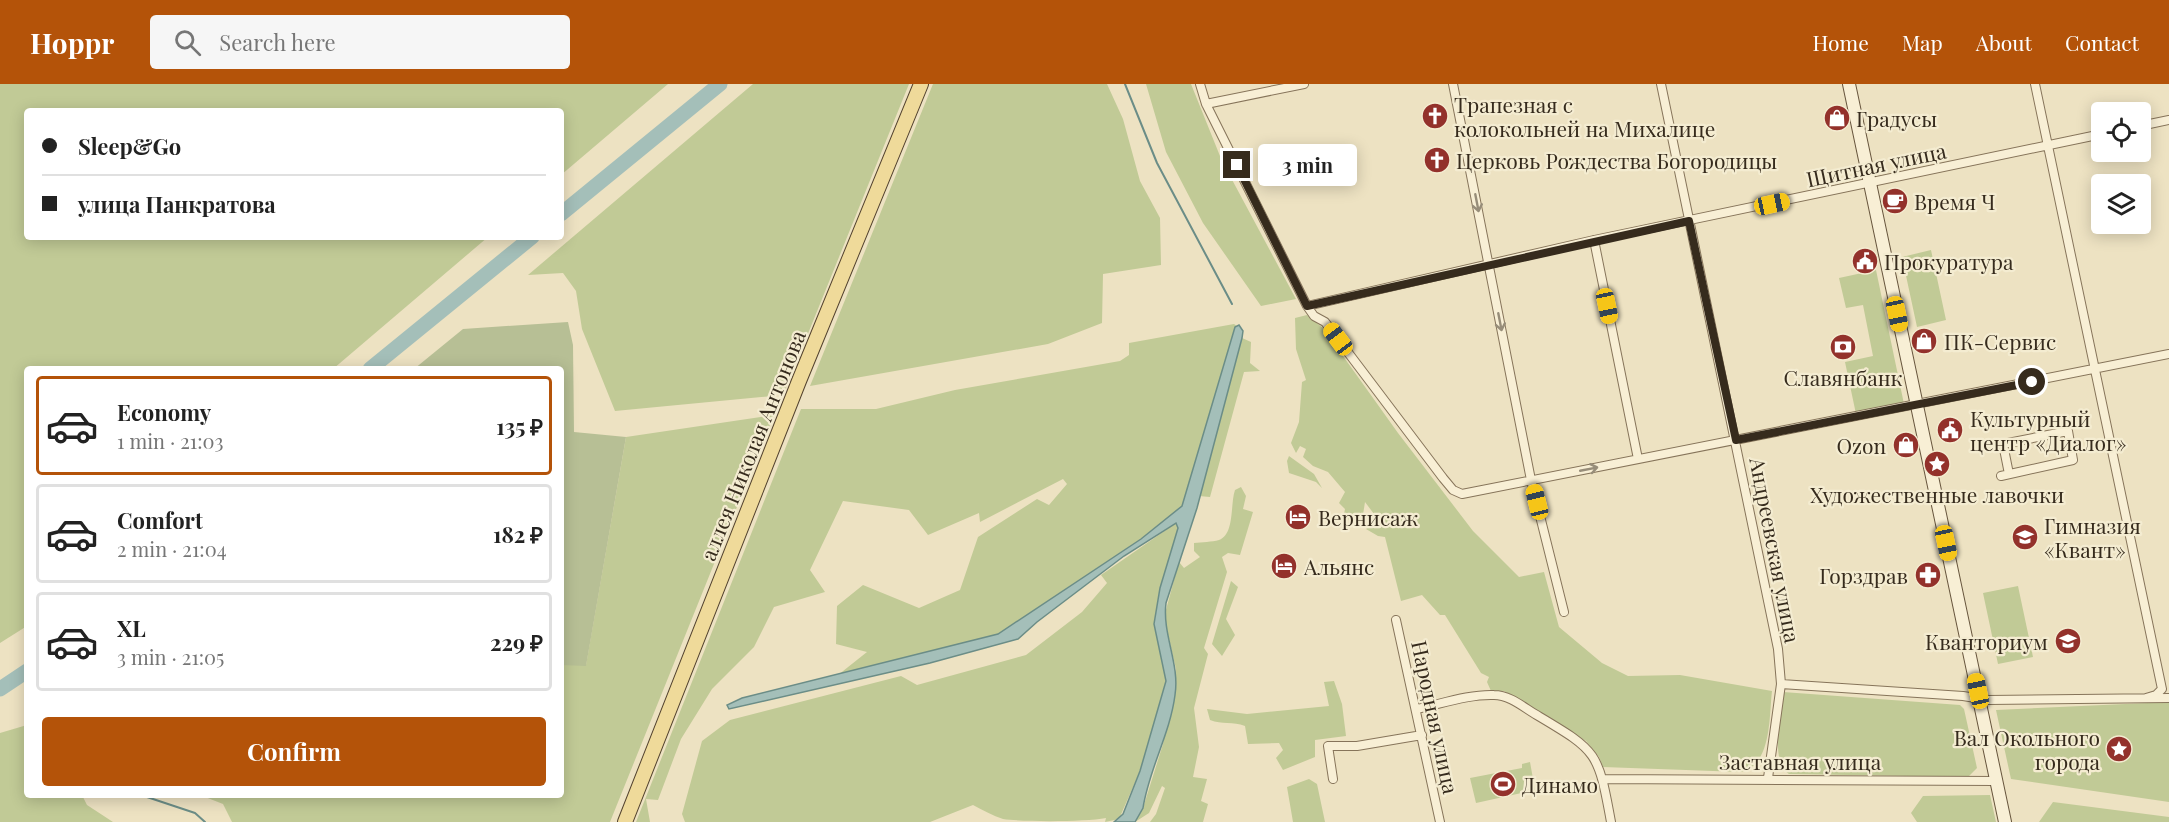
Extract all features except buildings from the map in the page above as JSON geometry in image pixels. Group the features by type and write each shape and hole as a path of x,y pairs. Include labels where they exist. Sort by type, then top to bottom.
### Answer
{"main road":[{"name":"аллея Николая Антонова","path":"625,822 799,381 921,84"},
{"path":"1849,84 2005,822"}],"street":[{"path":"1200,84 1206,104 1307,306 1314,316 1325,322 1448,484 1453,490 1462,494 2169,354"},
{"path":"1206,104 1304,84"},
{"path":"1453,84 1531,480 1564,612"},
{"name":"Андреевская улица","path":"1661,84 1778,649 1780,684 1768,778"},
{"path":"2036,84 2162,689 2156,695 2146,698"},
{"path":"2151,124 2169,120"},
{"name":"Щитная улица","path":"1307,306 1594,240 2091,136"},
{"path":"1594,240 1638,459"},
{"path":"2067,431 2073,460 2005,475 2003,444 2067,431"},
{"name":"Народная улица","path":"1396,620 1440,822"},
{"path":"1780,684 1988,700 2169,698"},
{"path":"1417,709 1489,695 1509,698 1580,741 1591,752 1603,777 1611,822"},
{"path":"1333,779 1328,746 1357,746 1422,735"},
{"name":"Заставная улица","path":"1603,777 1996,781"}],"green space":[{"path":"0,84 668,84 564,172 564,108 24,108 24,240 484,240 337,366 24,366 24,628 0,643"},
{"path":"753,84 909,84 786,388 773,396 615,411 582,329 576,291 563,273 528,275"},
{"path":"933,84 1107,84 1123,119 1140,181 1160,218 1161,265 1103,274 1102,323 1048,344 810,386"},
{"path":"1146,84 1191,84 1222,161 1296,299 1261,306 1203,223 1166,152"},
{"path":"1931,250 1946,320 1917,327 1902,257"},
{"path":"1876,270 1904,404 1856,414 1845,362 1873,356 1863,305 1846,308 1839,278"},
{"path":"1307,315 1323,328 1398,433 1473,531 1519,577 1544,572 1559,627 1602,663 1628,676 1680,675 1772,691 1764,750 1751,768 1741,772 1603,767 1599,757 1586,741 1504,691 1491,691 1487,682 1489,677 1481,673 1445,615 1440,615 1422,595 1401,601 1385,537 1366,529 1377,518 1365,502 1362,521 1343,519 1345,509 1339,503 1345,492 1328,472 1313,466 1303,457 1306,449 1300,446 1296,453 1291,443 1299,422 1302,382 1306,380 1296,349 1295,318"},
{"path":"568,322 573,345 574,432 626,437 586,666 564,665 564,366 418,366 463,329"},
{"path":"1234,324 1237,326 1182,506 1141,539 998,634 838,675 867,652 836,644 837,606 863,585 919,608 960,590 978,537 1037,499 1049,505 1067,484 1063,479 980,522 979,513 928,535 909,510 843,501 810,570 825,592 774,607 754,647 712,689 681,739 658,800 646,799 650,822 636,822 801,409 876,409 955,390 1120,361 1129,355 1129,343"},
{"path":"1242,338 1251,342 1250,363 1260,371 1244,372 1210,497 1199,496"},
{"path":"774,415 610,822 232,822 223,804 208,798 564,798 564,665 586,665 626,437"},
{"path":"1289,456 1314,474 1322,488 1316,482 1289,473 1287,461"},
{"path":"1241,487 1246,496 1243,509 1253,512 1240,555 1228,553 1222,557 1227,572 1204,648 1208,654 1194,708 1199,747 1193,777 1207,779 1201,801 1208,804 1203,822 1150,822 1156,814 1165,788 1162,786 1149,813 1135,822 1143,808 1163,744 1176,669 1164,617 1179,562 1184,568 1200,557 1194,551 1194,543 1216,541 1224,537 1230,525 1235,490"},
{"path":"1176,523 1178,528 1160,588 1154,624 1166,681 1140,771 1119,819 1105,822 1106,818 1070,821 1013,820 999,818 973,805 930,822 685,822 682,814 702,741 730,720 901,676 917,685 1026,655 1082,612 1107,583 1101,575"},
{"path":"1231,581 1238,587 1226,619 1235,635 1222,656 1212,644"},
{"path":"2018,586 2033,657 1998,664 1983,593"},
{"path":"1334,681 1342,704 1346,736 1315,740 1315,757 1283,770 1276,758 1283,750 1279,743 1248,744 1245,726 1210,720 1207,709 1247,714 1329,706 1324,682"},
{"path":"1783,692 1960,705 1964,709 1977,768 1968,777 1789,774 1779,759 1778,748"},
{"path":"2169,702 2169,802 2011,779 1996,710"},
{"path":"24,726 24,798 84,798 87,805 113,822 0,822 0,733"},
{"name":"Динамо","path":"1530,762 1535,790 1476,803 1470,778 1522,768 1522,764"},
{"path":"1309,779 1317,784 1325,822 1293,822 1287,787"},
{"path":"1990,795 1996,822 1917,822 1911,813 1923,796"},
{"path":"2053,802 2169,817 2169,822 2039,822"}],"water":[{"path":"1239,325 1243,331 1242,338 1197,508 1166,603 1166,626 1175,672 1175,695 1169,724 1150,779 1143,808 1135,822 1114,822 1123,814 1140,771 1166,681 1154,624 1160,588 1178,528 1176,523 1124,556 1018,639 930,663 729,709 727,705 742,698 998,634 1141,539 1182,506 1235,327"}],"waterway":[{"path":"564,212 720,84"},
{"path":"1125,84 1157,163 1232,304"},
{"path":"374,366 528,240"},
{"path":"0,689 24,673"},
{"path":"150,798 195,813 205,822"}],"place":[{"name":"Трапезная с колокольней на Михалице","path":"1435,116"},
{"name":"Градусы","path":"1837,118"},
{"name":"Церковь Рождества Богородицы","path":"1437,160"},
{"name":"Время Ч","path":"1895,201"},
{"name":"Прокуратура","path":"1865,261"},
{"name":"ПК-Сервис","path":"1924,341"},
{"name":"Славянбанк","path":"1843,347"},
{"name":"Культурный центр «Диалог»","path":"1950,430"},
{"name":"Ozon","path":"1906,445"},
{"name":"Художественные лавочки","path":"1937,464"},
{"name":"Вернисаж","path":"1298,517"},
{"name":"Гимназия «Квант»","path":"2025,537"},
{"name":"Альянс","path":"1284,566"},
{"name":"Горздрав","path":"1928,575"},
{"name":"Кванториум","path":"2068,641"},
{"name":"Вал Окольного города","path":"2119,749"},
{"name":"Динамо","path":"1503,784"}],"route":[{"path":"1237,165 1307,306 1594,240 1689,221 1736,440 2032,382"}]}
